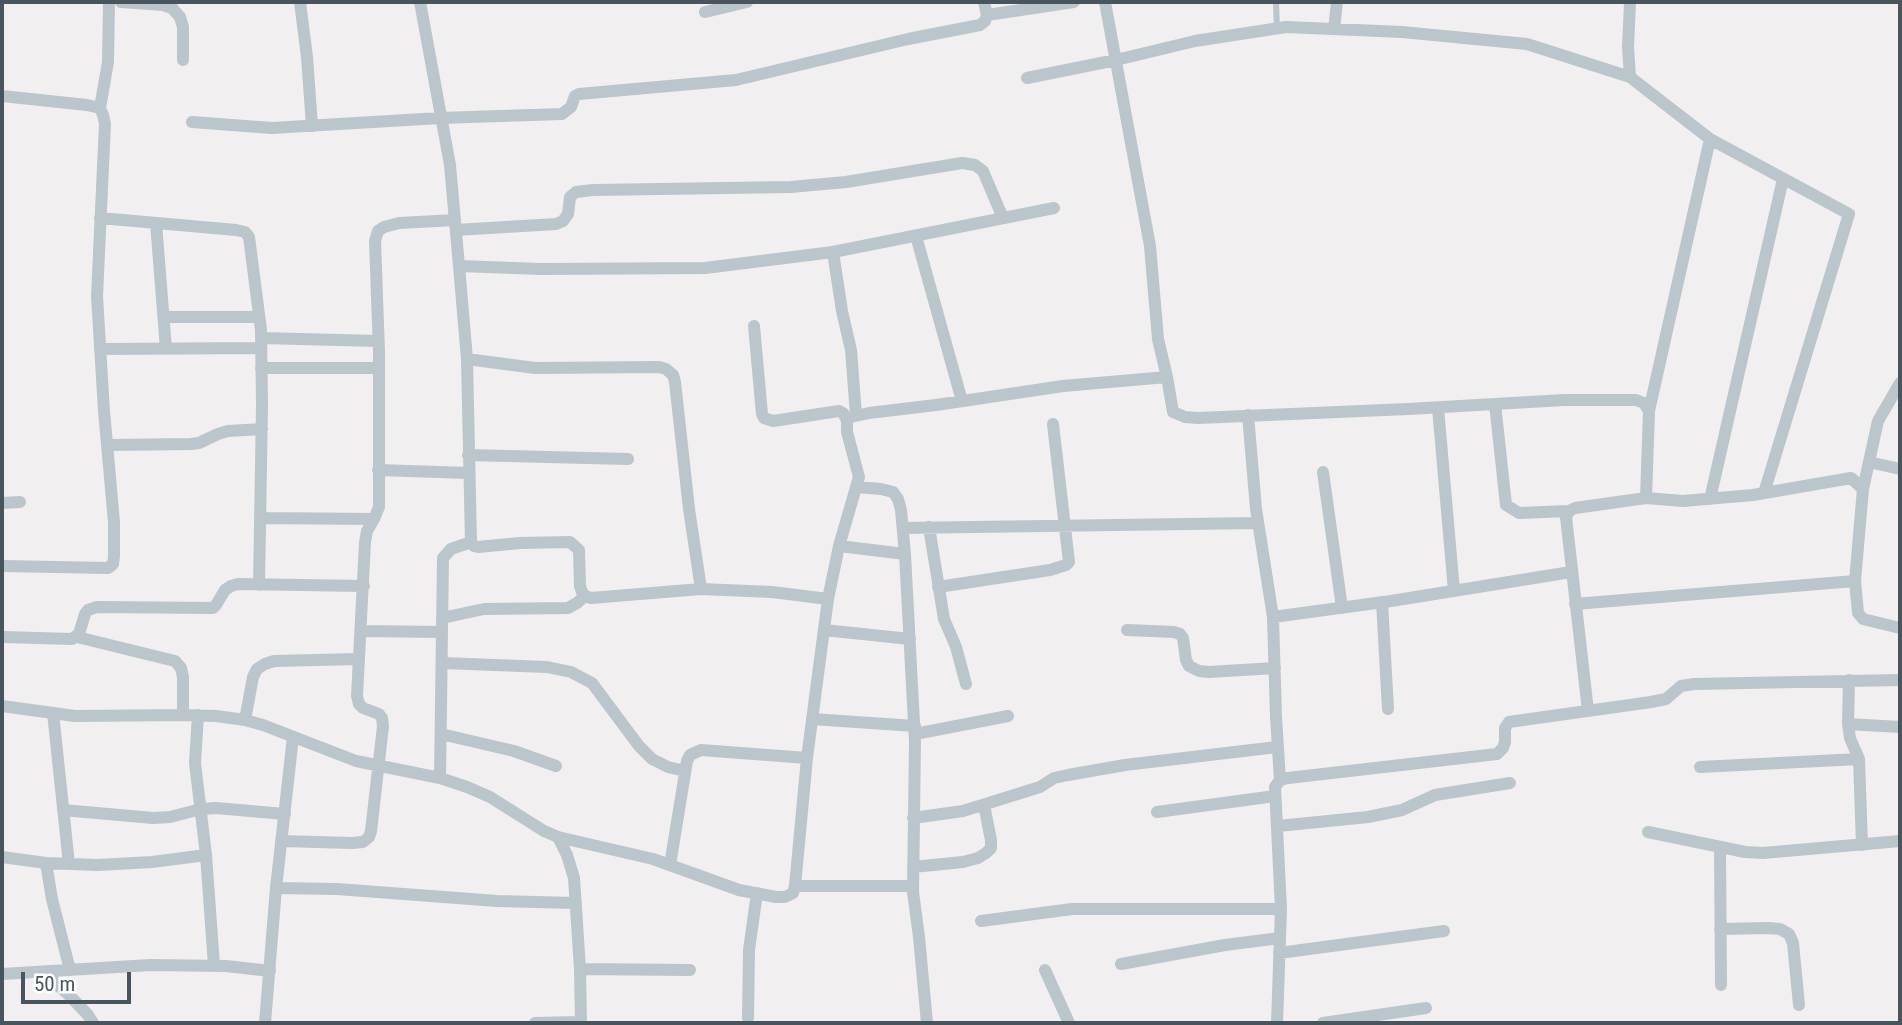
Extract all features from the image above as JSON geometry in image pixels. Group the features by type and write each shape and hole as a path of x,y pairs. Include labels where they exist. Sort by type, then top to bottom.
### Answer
{"street":[{"path":"2,566 98,569 108,568 113,564 114,522 97,296 105,124 100,108 108,62 108,2"},
{"path":"121,2 172,8 180,17 183,27 183,60"},
{"path":"300,2 312,126"},
{"path":"420,2 450,165 467,359 471,542 478,547 570,542 579,550 580,586 585,596"},
{"path":"705,12 747,2"},
{"path":"192,122 272,128 562,114 571,107 575,96 579,94 736,80 908,39 980,25 985,21 985,8 1073,2"},
{"path":"1105,2 1150,246 1158,339 1173,412 1198,418 1564,400 1628,400 1644,403 1649,411"},
{"path":"1335,29 1337,2"},
{"path":"1630,2 1630,77"},
{"path":"1027,78 1195,41 1277,29 1402,32 1527,44 1630,77 1710,139 1849,214 1764,493"},
{"path":"2,96 100,108"},
{"path":"1646,498 1649,411 1710,139"},
{"path":"281,841 363,842 371,831 382,718 379,714 363,708 357,696 365,542 367,531 379,508 379,368 374,255 374,241 378,231 399,223 556,224 563,222 568,214 570,197 576,192 593,190 791,187 846,182 962,163 975,165 983,171 1003,218"},
{"path":"1710,499 1783,179"},
{"path":"459,266 541,269 705,268 833,252 1054,208"},
{"path":"100,218 245,232 249,237 261,343 259,585"},
{"path":"156,223 166,349"},
{"path":"916,236 962,401"},
{"path":"2,706 88,716 198,715 244,720 356,761 440,778 490,797 558,837 653,859 739,890 776,897 793,893 828,598 839,546 859,477 847,432 852,418 851,351 833,252"},
{"path":"164,317 259,317"},
{"path":"754,326 762,414 764,418 773,421 839,411 852,418 1063,386 1167,377"},
{"path":"100,349 378,341"},
{"path":"467,359 535,368 659,368 666,369 673,375 701,589"},
{"path":"261,368 379,368"},
{"path":"1900,383 1878,421 1863,489 1855,581 1857,613 1863,619 1900,628"},
{"path":"1495,404 1506,505 1519,513 1569,511 1593,504 1646,498 1683,501 1710,499 1851,478 1863,489"},
{"path":"1438,408 1454,591"},
{"path":"1248,415 1258,523 1273,617 1280,780 1275,787 1275,796 1281,909 1276,1023"},
{"path":"938,587 1050,570 1069,562 1053,424"},
{"path":"107,445 191,444 228,431 262,429"},
{"path":"468,455 628,459"},
{"path":"1869,462 1900,469"},
{"path":"378,470 468,473"},
{"path":"1324,472 1342,608"},
{"path":"856,487 893,492 901,510 915,730 913,886 927,1023"},
{"path":"2,503 20,502"},
{"path":"1569,511 1566,528 1588,711"},
{"path":"261,518 374,519"},
{"path":"902,528 1258,523"},
{"path":"929,527 944,619 966,684"},
{"path":"440,778 443,558 450,549 471,542"},
{"path":"839,546 905,554"},
{"path":"1273,617 1571,572"},
{"path":"1575,604 1855,581"},
{"path":"77,637 85,614 92,608 207,609 216,606 221,595 231,586 364,586"},
{"path":"442,618 484,609 568,608 585,596 598,598 701,589 828,598"},
{"path":"1382,602 1388,709"},
{"path":"824,630 911,639"},
{"path":"1128,630 1180,634 1189,666 1199,671 1275,668"},
{"path":"361,631 442,632"},
{"path":"2,637 77,637 175,662 181,668 183,677 183,715"},
{"path":"244,720 253,677 257,669 265,664 359,659"},
{"path":"442,663 547,667 571,672 592,683 639,746 652,759 685,771"},
{"path":"1849,680 1848,724 1850,738 1859,759 1862,845"},
{"path":"1280,780 1497,754 1503,748 1505,728 1509,722 1666,699 1681,686 1900,680"},
{"path":"53,713 69,864"},
{"path":"198,715 195,763 214,965"},
{"path":"812,719 915,730 1008,716"},
{"path":"1848,724 1900,727"},
{"path":"441,734 514,751 556,766"},
{"path":"265,1023 276,888 293,737"},
{"path":"913,818 953,814 1040,787 1054,778 1068,775 1125,765 1278,747"},
{"path":"670,865 690,755 701,750 807,758"},
{"path":"1700,767 1859,759"},
{"path":"1278,826 1368,817 1402,810 1435,795 1510,783"},
{"path":"1157,812 1275,796"},
{"path":"913,867 963,862 986,853 991,848 991,840 984,805"},
{"path":"63,810 153,818 216,808 285,814"},
{"path":"1648,832 1745,852 1763,853 1900,841"},
{"path":"535,1023 581,1022 574,878 558,837"},
{"path":"1720,847 1721,985"},
{"path":"2,858 98,865 205,855"},
{"path":"46,863 52,899 71,970"},
{"path":"795,886 913,886"},
{"path":"276,888 349,889 497,901 576,903"},
{"path":"748,1018 749,950 757,893"},
{"path":"981,921 1072,909 1281,909"},
{"path":"1720,929 1768,928 1780,929 1789,934 1793,943 1799,1005"},
{"path":"1279,953 1444,931"},
{"path":"1121,964 1280,938"},
{"path":"2,974 150,965 214,965 270,971"},
{"path":"580,969 690,970"},
{"path":"1045,970 1069,1023"},
{"path":"44,972 70,996 93,1023"},
{"path":"1323,1023 1426,1008"}],"lane":[{"path":"1276,2 1277,29"}]}
